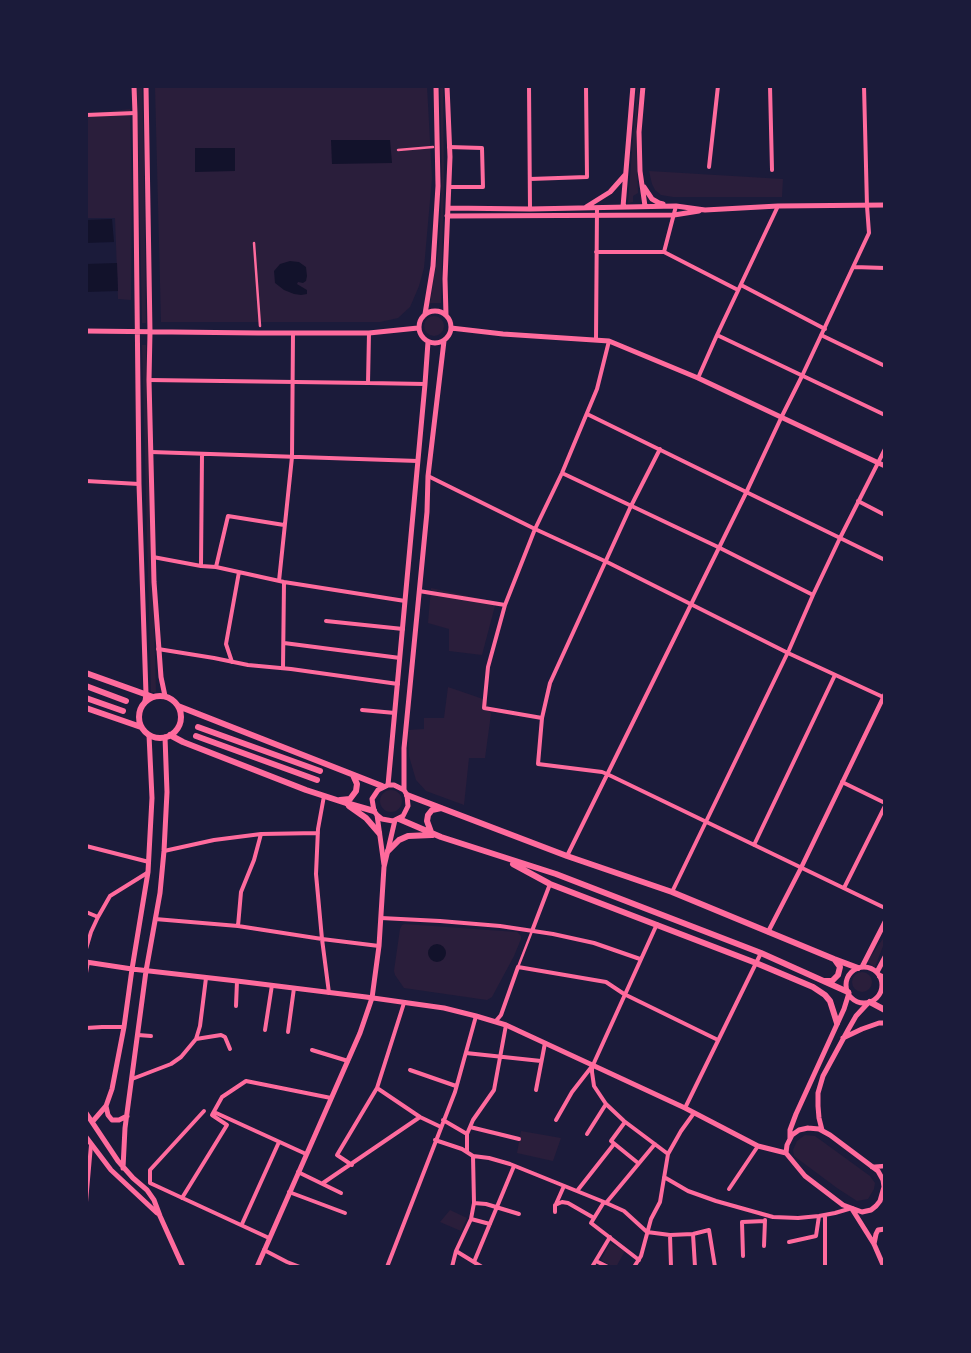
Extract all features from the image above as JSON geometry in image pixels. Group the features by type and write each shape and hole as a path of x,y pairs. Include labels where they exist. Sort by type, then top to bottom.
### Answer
{"highway":[{"path":"86,673 148,697 166,696 175,702 180,712 180,722 174,732 167,736"},
{"path":"86,686 126,701"},
{"path":"141,727 138,716 141,706 148,697"},
{"path":"86,698 123,711"},
{"path":"178,706 385,786"},
{"path":"86,708 141,727 154,737 167,736 375,813"},
{"path":"198,727 320,771"},
{"path":"196,736 317,780"},
{"path":"337,800 350,799 353,796 357,784 353,775"},
{"path":"405,793 567,856 672,892 834,959 860,967"},
{"path":"346,803 366,818 379,833"},
{"path":"431,832 427,821 428,815 435,809 442,808"},
{"path":"397,820 441,837 556,874 760,953 848,992"},
{"path":"388,851 399,840 408,836 427,835 441,837"},
{"path":"501,857 550,884 657,924 813,987 830,1001 837,1023"},
{"path":"756,963 798,976 832,981 838,976 840,967 834,959"},
{"path":"869,1002 885,1010"}],"main road":[{"path":"134,86 139,484 148,697"},
{"path":"146,86 153,557 158,649 161,677 166,696"},
{"path":"436,86 438,186 433,266 425,314 418,328 420,334 428,342 436,343 448,338 451,328 451,323 446,315 445,279 449,187 447,86"},
{"path":"622,207 633,86"},
{"path":"643,86 639,132 640,171 645,206"},
{"path":"584,208 610,192 626,174"},
{"path":"642,183 652,199 659,203 704,210"},
{"path":"447,216 674,215 704,210 778,206 885,205"},
{"path":"448,208 530,209 676,206"},
{"path":"425,314 436,310 446,315"},
{"path":"86,331 369,334 418,328"},
{"path":"451,328 503,334 609,341 782,416 885,466"},
{"path":"257,1267 348,1062 372,998 379,946 384,867 397,820 406,812 408,806 405,793 404,748 427,512 428,476 444,341"},
{"path":"385,786 398,684 428,342"},
{"path":"93,1121 106,1106 112,1089 124,1027 148,872 152,798 149,735"},
{"path":"123,1168 127,1116 146,971 160,893 167,792 167,736"},
{"path":"384,867 372,800 374,794 385,786 394,785 405,793"},
{"path":"375,813 387,821 397,820"},
{"path":"790,1139 790,1130 796,1114 837,1023 848,992 847,979 852,972 860,967 885,922"},
{"path":"822,1131 819,1118 818,1093 823,1076 856,1016 881,991 881,975 885,957"},
{"path":"87,962 146,971 329,992 444,1008 476,1016 506,1025 593,1065 685,1108 758,1146 786,1153 806,1176 843,1205 862,1212 871,1210 884,1198 885,1187 878,1171 819,1129 808,1128 799,1130 792,1135 787,1145 786,1153"},
{"path":"860,967 868,967 881,975"},
{"path":"848,992 857,1001 869,1002"},
{"path":"843,1039 862,1029 885,1023"},
{"path":"106,1106 108,1115 112,1120 119,1120 127,1116"},
{"path":"86,1113 123,1168 147,1190 154,1200 183,1267"},
{"path":"86,1137 111,1170 160,1216"},
{"path":"852,1208 874,1244 884,1267"},
{"path":"874,1244 878,1230 885,1229"}],"street":[{"path":"529,86 530,209"},
{"path":"530,179 587,177 586,86"},
{"path":"709,167 718,86"},
{"path":"770,86 772,170"},
{"path":"567,856 746,492 869,233 864,86"},
{"path":"86,115 135,113"},
{"path":"398,150 433,148"},
{"path":"449,148 482,148 483,187 449,187"},
{"path":"664,252 676,206"},
{"path":"698,378 716,335 778,206"},
{"path":"596,340 597,208"},
{"path":"254,243 260,326"},
{"path":"596,252 664,252 738,290"},
{"path":"854,267 885,268"},
{"path":"741,285 825,329"},
{"path":"283,668 282,582 284,525 292,457 293,333"},
{"path":"368,382 369,334"},
{"path":"716,335 885,415"},
{"path":"821,335 885,366"},
{"path":"542,718 484,708 488,667 505,605 535,529 562,472 597,389 609,341"},
{"path":"149,380 425,384"},
{"path":"587,414 885,560"},
{"path":"660,449 631,506 550,683 542,718 538,764 607,774 885,908"},
{"path":"672,892 788,653 840,538 885,449"},
{"path":"151,452 418,461"},
{"path":"201,566 202,454"},
{"path":"562,472 813,595"},
{"path":"428,476 788,653 884,696 768,932"},
{"path":"86,481 139,484"},
{"path":"858,501 885,515"},
{"path":"216,566 228,516 284,525"},
{"path":"153,557 201,566 216,566 282,582 405,601"},
{"path":"232,662 226,644 239,572"},
{"path":"419,591 505,605"},
{"path":"326,621 403,629"},
{"path":"284,643 400,658"},
{"path":"158,649 248,665 398,684"},
{"path":"754,845 835,675"},
{"path":"362,710 395,713"},
{"path":"842,782 885,805 844,888"},
{"path":"324,795 318,831 316,874 329,992"},
{"path":"164,851 214,840 262,834 318,831"},
{"path":"238,926 241,892 262,834"},
{"path":"86,846 149,862"},
{"path":"86,949 91,932 110,896 148,872"},
{"path":"495,1022 501,1015 550,884"},
{"path":"86,912 98,917"},
{"path":"381,918 500,926 532,931 594,943 640,959"},
{"path":"155,919 238,926 379,946"},
{"path":"556,1120 572,1092 593,1065 657,924"},
{"path":"685,1108 760,953"},
{"path":"86,973 87,962"},
{"path":"518,967 606,982 624,994 718,1040"},
{"path":"132,1079 171,1064 181,1056 196,1038 200,1026 206,978"},
{"path":"236,1006 237,981"},
{"path":"265,1030 272,985"},
{"path":"288,1032 294,988"},
{"path":"352,1165 337,1155 377,1088 404,1003"},
{"path":"387,1267 456,1086 476,1016"},
{"path":"467,1151 467,1134 473,1120 494,1090 506,1025"},
{"path":"86,1028 124,1027"},
{"path":"138,1034 150,1036"},
{"path":"196,1038 225,1037 230,1049"},
{"path":"536,1090 545,1043"},
{"path":"312,1050 348,1062"},
{"path":"466,1053 541,1061"},
{"path":"593,1065 594,1086 606,1104 625,1122 668,1154"},
{"path":"410,1070 456,1086"},
{"path":"182,1198 227,1125 212,1115 222,1097 246,1081 331,1098"},
{"path":"377,1088 420,1117 441,1127"},
{"path":"587,1134 606,1104"},
{"path":"204,1111 150,1170 150,1182 269,1238"},
{"path":"214,1112 306,1154"},
{"path":"634,1267 641,1256 651,1219 660,1202 668,1154 694,1113"},
{"path":"323,1183 420,1117"},
{"path":"443,1120 467,1134"},
{"path":"625,1122 611,1141 638,1164"},
{"path":"470,1128 519,1139"},
{"path":"436,1140 467,1151 473,1156 489,1158 514,1166 624,1211 648,1232 670,1235 693,1234 709,1230 715,1267"},
{"path":"242,1224 280,1142"},
{"path":"577,1191 614,1144"},
{"path":"639,1260 591,1223 605,1203 655,1144"},
{"path":"86,1202 91,1145"},
{"path":"729,1189 758,1146"},
{"path":"452,1267 456,1251 471,1219 474,1203 473,1156"},
{"path":"474,1262 514,1166"},
{"path":"872,1167 885,1166"},
{"path":"298,1172 341,1193"},
{"path":"664,1177 688,1191 716,1202 773,1217 798,1218 819,1216 852,1208"},
{"path":"555,1212 555,1205 564,1186"},
{"path":"290,1192 345,1213"},
{"path":"555,1205 562,1202 568,1203 594,1218"},
{"path":"474,1203 486,1204 520,1214"},
{"path":"764,1246 766,1215"},
{"path":"825,1215 825,1267"},
{"path":"789,1242 816,1236 819,1216"},
{"path":"471,1219 490,1224"},
{"path":"743,1256 742,1222 765,1221"},
{"path":"693,1234 695,1267"},
{"path":"670,1235 672,1267"},
{"path":"592,1267 610,1237"},
{"path":"264,1250 300,1267"},
{"path":"456,1251 480,1266"},
{"path":"596,1261 608,1267"}],"shaded area":[{"path":"137,86 142,86 146,323 142,323"},
{"path":"427,86 432,178 424,268 410,307 398,318 380,322 161,322 155,87"},
{"path":"440,86 443,86 444,179 441,303 430,303 439,245 442,179"},
{"path":"637,86 639,86 636,131 638,193 633,196 633,202 628,203"},
{"path":"130,109 132,189 131,300 118,299 115,218 86,218 86,114"},
{"path":"331,140 390,140 392,163 332,164"},
{"path":"195,148 235,148 235,171 195,172"},
{"path":"649,171 783,179 782,197 673,197 661,195 652,184"},
{"path":"112,219 114,242 86,243 86,220"},
{"path":"290,261 299,262 306,267 306,281 303,283 298,282 297,284 307,290 307,294 294,294 284,290 275,283 274,271 280,264"},
{"path":"117,263 118,291 86,292 86,264"},
{"path":"434,316 441,319 444,326 441,333 434,336 427,333 424,326 427,319"},
{"path":"142,345 146,345 156,692 151,692"},
{"path":"431,588 496,602 482,655 449,651 449,629 428,623"},
{"path":"448,687 486,700 491,714 485,758 469,758 464,805 426,791 416,780 409,756 408,730 424,729 424,718 444,718"},
{"path":"391,790 399,793 402,801 399,809 391,812 383,809 380,801 383,793"},
{"path":"405,924 517,932 521,939 492,997 487,1000 404,988 394,971 400,929"},
{"path":"885,934 885,941 875,967 867,962"},
{"path":"437,944 443,947 446,953 443,959 437,962 431,959 428,953 431,947"},
{"path":"862,972 869,975 872,982 869,989 862,992 855,989 852,982 855,975"},
{"path":"521,1131 561,1138 553,1161 517,1153"},
{"path":"805,1135 815,1136 870,1176 875,1183 868,1199 857,1201 794,1156 793,1150 797,1141"},
{"path":"450,1210 467,1218 461,1231 440,1222"},
{"path":"610,1243 625,1251 616,1267 601,1260"}]}
